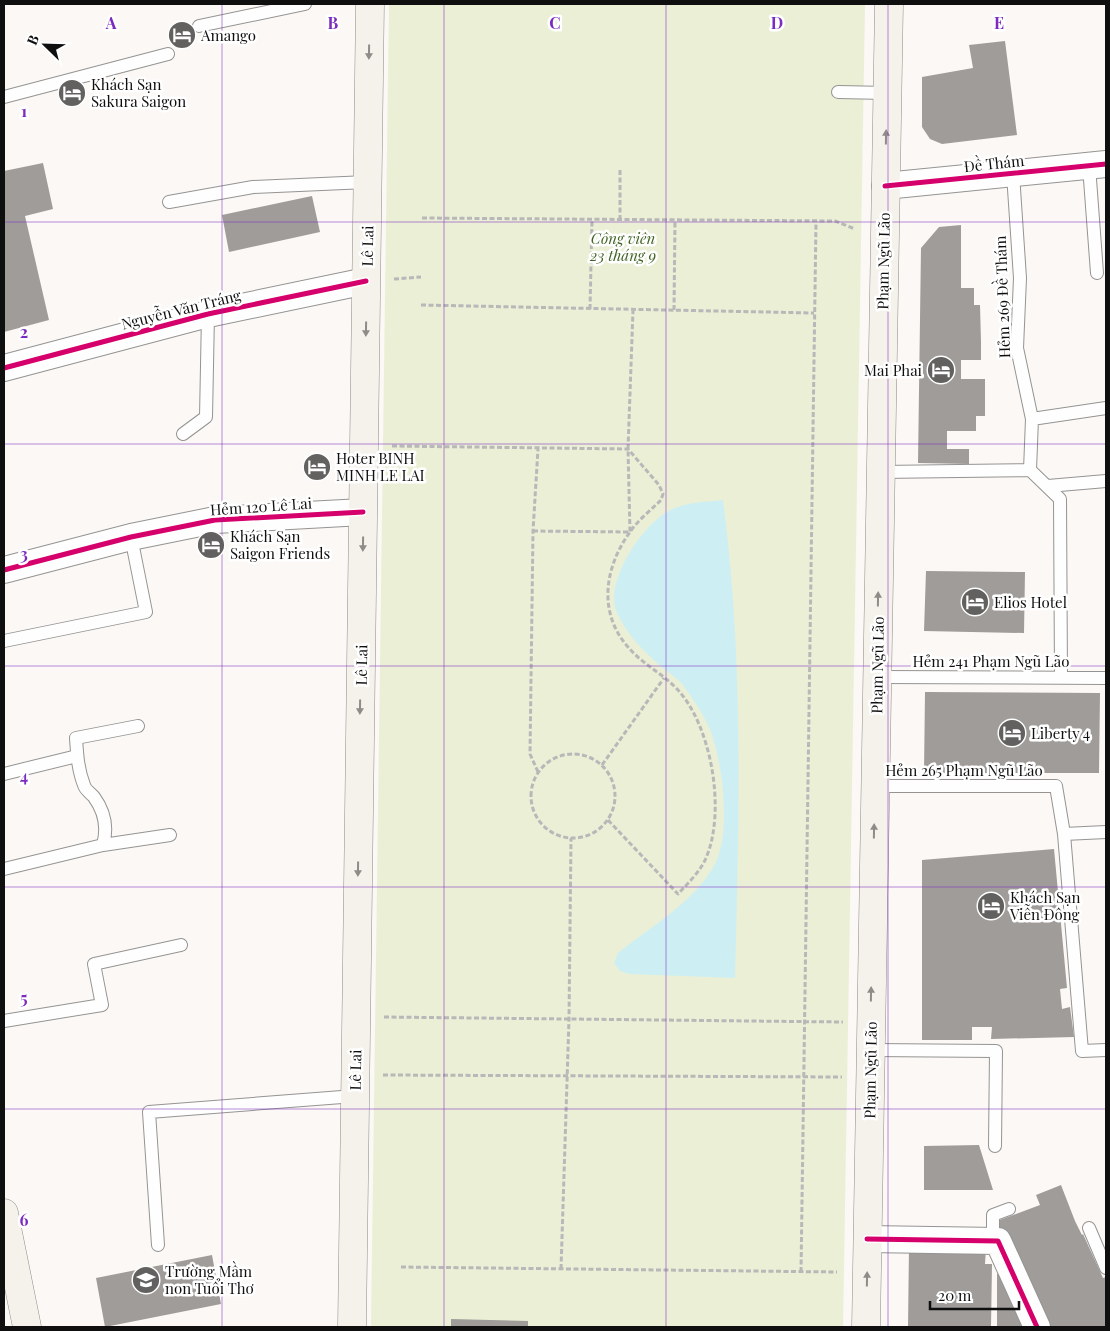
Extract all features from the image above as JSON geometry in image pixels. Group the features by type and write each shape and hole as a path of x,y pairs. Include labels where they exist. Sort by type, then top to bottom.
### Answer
{"main road":[{"name":"Lê Lai","path":"352,1327 370,4"},
{"name":"Phạm Ngũ Lão","path":"866,1327 888,4"},
{"path":"4,1214 12,1296 27,1327"}],"street":[{"name":"Ðề Thám","path":"885,186 1098,165"},
{"name":"Nguyễn Văn Tráng","path":"4,368 208,314 366,281"},
{"name":"Hẻm 120 Lê Lai","path":"4,570 131,537 215,520 363,512"},
{"path":"867,1240 998,1241 1037,1327"}],"lane":[{"path":"199,26 305,4"},
{"path":"4,97 168,54"},
{"path":"838,92 887,93"},
{"path":"1097,272 1098,165"},
{"name":"Hẻm 269 Đề Thám","path":"1013,174 1020,278 1017,348 1032,418 1030,470"},
{"path":"169,202 253,187 367,182"},
{"path":"183,434 206,417 208,314"},
{"path":"1032,418 1106,408"},
{"path":"880,472 1030,470 1060,499 1061,677"},
{"path":"1048,486 1106,481"},
{"path":"4,641 146,612 131,537"},
{"name":"Hẻm 241 Phạm Ngũ Lão","path":"876,677 1106,678"},
{"path":"102,845 106,834 104,813 93,795 84,787 77,756 76,738 138,726"},
{"path":"4,774 77,756"},
{"name":"Hẻm 265 Phạm Ngũ Lão","path":"875,786 1056,786 1064,834 1082,1051 1106,1050"},
{"path":"1064,834 1106,832"},
{"path":"4,869 102,845 170,835"},
{"path":"4,1021 102,1005 94,964 181,945"},
{"path":"871,1050 996,1052 995,1146"},
{"path":"158,1244 149,1112 355,1085"},
{"path":"993,1241 993,1215 1009,1209"},
{"path":"1089,1228 1106,1268"}],"path":[{"path":"620,170 620,220"},
{"path":"422,218 836,221 861,231"},
{"path":"590,309 592,220"},
{"path":"674,310 675,220"},
{"path":"801,1272 802,1077 816,221"},
{"path":"421,305 814,312"},
{"path":"630,532 628,449 634,309"},
{"path":"364,446 628,449 659,485 663,494 661,500 630,532 609,574 606,592 608,610 613,625 627,646 644,664 678,690 699,724 708,745 714,807 712,836 706,858 694,876 678,894 607,819"},
{"path":"538,449 534,531 530,754 538,772"},
{"path":"534,531 630,532"},
{"path":"602,765 664,678"},
{"path":"575,753 589,757 602,765 610,775 614,787 615,800 607,819 595,832 571,838 556,834 544,826 535,815 531,800 532,786 538,772 548,762 561,755 575,753"},
{"path":"561,1269 569,1019 571,838"},
{"path":"356,1016 871,1022"},
{"path":"355,1085 566,1076 870,1077"},
{"path":"401,1267 867,1272"}],"green space":[{"name":"Công viên 23 tháng 9","path":"389,4 865,4 843,1327 371,1327"}],"water":[{"path":"723,500 730,560 737,679 738,859 735,978 629,974 620,971 614,963 618,953 684,902 706,878 715,864 723,836 724,801 717,751 705,719 683,685 643,650 626,629 617,613 614,600 616,585 621,569 630,553 651,525 663,514 687,504"}],"building":[{"path":"1005,41 1017,135 942,144 930,139 922,127 922,77 973,68 969,45"},
{"path":"43,163 53,209 25,216 49,320 4,332 4,171"},
{"path":"312,196 320,232 229,252 222,215"},
{"path":"961,225 961,288 974,288 974,305 980,305 981,360 961,360 961,379 985,379 985,416 976,416 976,431 947,431 947,449 969,449 969,464 918,463 921,248 939,227"},
{"name":"Elios Hotel","path":"926,571 1025,572 1024,633 924,631"},
{"name":"Liberty 4","path":"925,692 1100,693 1099,773 924,773"},
{"name":"Khách Sạn Viễn Đông","path":"1054,849 1067,988 1060,989 1062,1009 1070,1007 1074,1037 991,1039 992,1027 972,1027 972,1040 922,1040 922,860"},
{"path":"979,1145 993,1190 924,1190 924,1146"},
{"path":"1061,1185 1075,1221 1103,1278 1106,1277 1106,1327 1044,1327 997,1221 1040,1205 1036,1195"},
{"path":"909,1247 986,1247 985,1264 992,1264 991,1327 908,1327"},
{"path":"212,1255 221,1304 105,1327 96,1278"},
{"path":"1002,1272 1030,1327 997,1327 997,1274"},
{"path":"451,1319 528,1321 528,1327 451,1327"}],"cycle path":[{"path":"885,186 1106,164"},
{"path":"4,368 208,314 366,281"},
{"path":"4,570 131,537 215,520 363,512"},
{"path":"867,1239 998,1241 1037,1327"}],"place":[{"name":"Amango","path":"182,35"},
{"name":"Khách Sạn Sakura Saigon","path":"72,93"},
{"name":"Mai Phai","path":"941,370"},
{"name":"Hoter BINH MINH LE LAI","path":"317,467"},
{"name":"Khách Sạn Saigon Friends","path":"211,545"},
{"name":"Elios Hotel","path":"975,602"},
{"name":"Liberty 4","path":"1012,733"},
{"name":"Khách Sạn Viễn Đông","path":"991,906"},
{"name":"Trường Mầm non Tuổi Thơ","path":"146,1280"}]}
